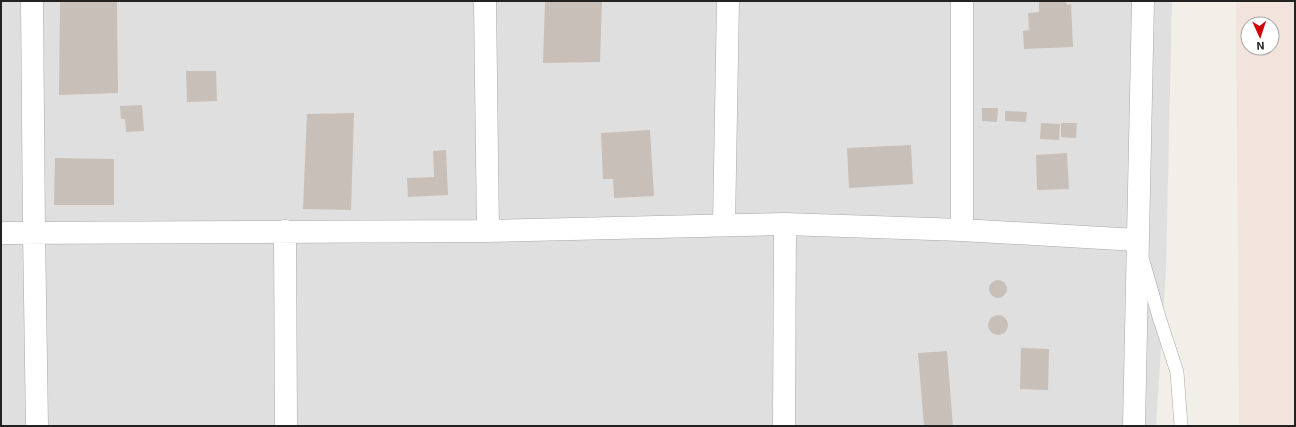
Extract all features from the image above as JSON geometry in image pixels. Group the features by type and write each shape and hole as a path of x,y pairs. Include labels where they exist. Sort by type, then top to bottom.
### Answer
{"street":[{"path":"32,1 37,426"},
{"path":"485,1 488,231"},
{"path":"724,225 728,1"},
{"path":"962,1 962,230"},
{"path":"1134,426 1143,1"},
{"path":"1,233 488,231 785,224 962,230 1137,240"},
{"path":"784,426 785,224"},
{"path":"285,232 286,426"}],"lane":[{"path":"1137,240 1159,317 1177,372 1181,426"}],"shaded area":[{"path":"1,1 1172,1 1166,270 1156,426 1,426"},
{"path":"1236,1 1295,1 1295,426 1239,426"}],"building":[{"path":"60,1 117,1 118,93 59,95"},
{"path":"545,1 602,1 600,62 543,63"},
{"path":"1039,1 1066,1 1067,5 1071,4 1073,47 1024,49 1023,31 1029,30 1028,13 1039,12"},
{"path":"186,71 216,71 217,101 187,102"},
{"path":"142,105 144,131 126,132 125,119 121,119 120,106"},
{"path":"982,108 998,108 997,122 982,121"},
{"path":"1005,111 1027,112 1026,122 1005,121"},
{"path":"354,113 351,210 303,209 307,114"},
{"path":"1041,123 1060,124 1059,140 1040,139"},
{"path":"1061,123 1077,123 1076,138 1061,137"},
{"path":"650,130 654,196 614,198 613,179 603,179 601,133"},
{"path":"911,145 913,184 849,188 847,148"},
{"path":"446,150 448,195 408,197 407,178 434,177 433,151"},
{"path":"1067,153 1069,189 1037,190 1036,155"},
{"path":"55,158 114,159 114,205 54,205"},
{"path":"994,280 1002,280 1007,285 1005,296 1002,298 994,298 989,293 989,285"},
{"path":"998,315 1005,318 1008,325 1005,332 998,335 991,332 988,325 991,318"},
{"path":"1021,348 1049,349 1048,390 1020,389"},
{"path":"947,351 953,426 924,426 918,353"}]}
